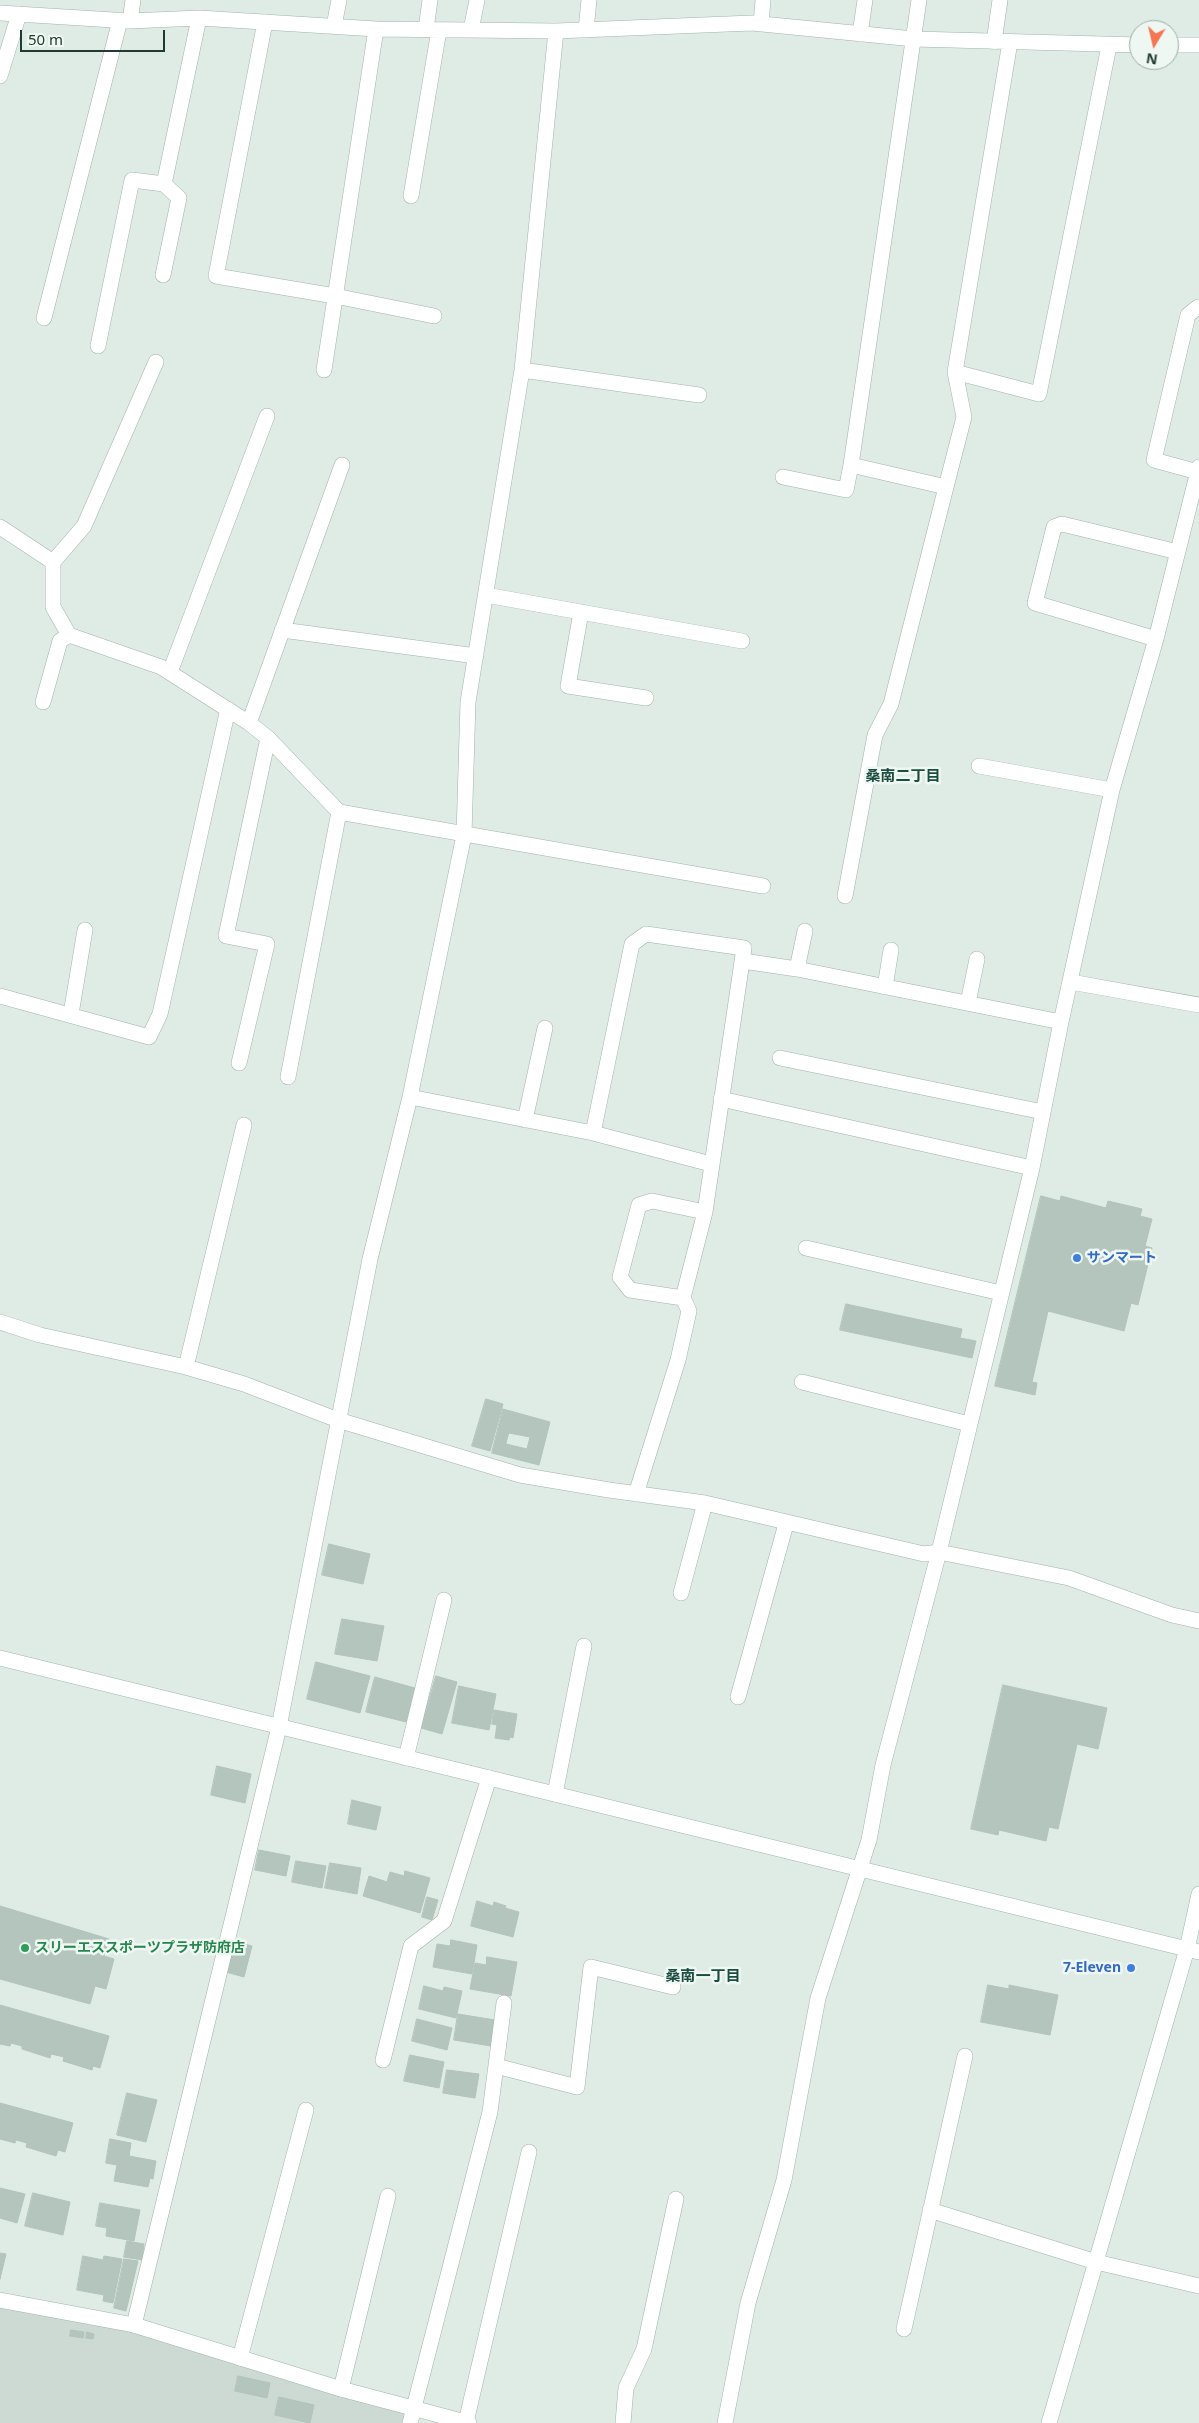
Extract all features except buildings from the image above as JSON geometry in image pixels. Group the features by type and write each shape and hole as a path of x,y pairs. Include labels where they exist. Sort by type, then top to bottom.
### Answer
{"street":[{"path":"44,318 125,20 133,0"},
{"path":"334,26 339,0"},
{"path":"411,196 432,30 430,0"},
{"path":"471,30 476,0"},
{"path":"586,30 589,0"},
{"path":"761,24 763,0"},
{"path":"860,34 865,0"},
{"path":"783,477 846,490 919,0"},
{"path":"994,42 1000,0"},
{"path":"0,13 125,20 200,18 376,29 432,30 556,31 761,24 914,39 1129,45"},
{"path":"0,76 19,14"},
{"path":"164,184 200,18"},
{"path":"264,22 216,276 335,296 434,316"},
{"path":"324,370 376,29"},
{"path":"134,2325 279,1727 370,1258 410,1097 464,835 468,702 522,370 556,31"},
{"path":"845,896 875,735 891,704 964,417 955,372 1010,42"},
{"path":"1179,45 1199,45"},
{"path":"955,372 1039,394 1109,46"},
{"path":"98,346 132,180 164,184 178,198 163,275"},
{"path":"725,2423 748,2303 784,2180 818,1998 839,1940 869,1840 883,1765 939,1552 1032,1168 1061,1022 1112,790 1156,639 1178,552 1192,527 1198,470 1154,460 1188,314 1198,307"},
{"path":"156,362 84,526 53,562 53,608 69,635 161,667 249,722 268,738 339,812 763,886"},
{"path":"522,370 699,395"},
{"path":"170,672 267,416"},
{"path":"851,464 946,487"},
{"path":"249,722 342,466"},
{"path":"1156,639 1035,603 1054,527 1062,524 1178,552"},
{"path":"0,527 53,562"},
{"path":"486,595 742,641"},
{"path":"581,612 568,686 646,698"},
{"path":"282,630 476,656"},
{"path":"44,702 60,641 69,635"},
{"path":"1,1001 71,1014 149,1037 160,1014 228,709"},
{"path":"239,1063 267,944 226,936 268,738"},
{"path":"979,766 1112,790"},
{"path":"288,1077 339,812"},
{"path":"71,1014 85,930"},
{"path":"798,969 805,931"},
{"path":"593,1133 632,944 646,934 744,948 705,1212 683,1298 689,1311 678,1360 636,1494"},
{"path":"884,987 891,950"},
{"path":"968,1003 977,959"},
{"path":"743,961 798,969 1061,1022"},
{"path":"1071,982 1199,1005"},
{"path":"525,1120 545,1028"},
{"path":"780,1058 1043,1112"},
{"path":"410,1097 593,1133 711,1164"},
{"path":"721,1099 1032,1168"},
{"path":"186,1367 244,1125"},
{"path":"683,1298 630,1290 620,1277 639,1205 652,1201 705,1212"},
{"path":"806,1248 1001,1293"},
{"path":"0,1322 40,1334 186,1367 244,1384 338,1420 520,1475 636,1494 705,1502 786,1524 924,1554 939,1552 1069,1578 1172,1615 1199,1621"},
{"path":"802,1382 969,1424"},
{"path":"681,1593 705,1502"},
{"path":"738,1697 786,1524"},
{"path":"406,1758 444,1600"},
{"path":"555,1794 584,1646"},
{"path":"0,1658 1193,1951"},
{"path":"382,2060 411,1946 444,1921 488,1778"},
{"path":"1049,2423 1096,2262 1193,1951 1199,1894"},
{"path":"496,2066 577,2087 590,1967 672,1987"},
{"path":"412,2416 490,2112 504,2003"},
{"path":"904,2330 964,2056"},
{"path":"240,2358 306,2110"},
{"path":"0,2300 134,2325 342,2389 412,2416 468,2423 529,2152"},
{"path":"342,2389 388,2196"},
{"path":"623,2423 626,2388 644,2349 676,2199"},
{"path":"930,2210 1096,2262 1199,2286"}],"shaded area":[{"path":"0,2300 134,2325 414,2409 410,2423 0,2423"}],"place":[{"name":"サンマート","path":"1077,1258"},
{"name":"スリーエススポーツプラザ防府店","path":"25,1948"},
{"name":"7-Eleven","path":"1131,1968"}],"district":[{"name":"桑南二丁目","path":"903,777"},
{"name":"桑南一丁目","path":"703,1977"}]}
